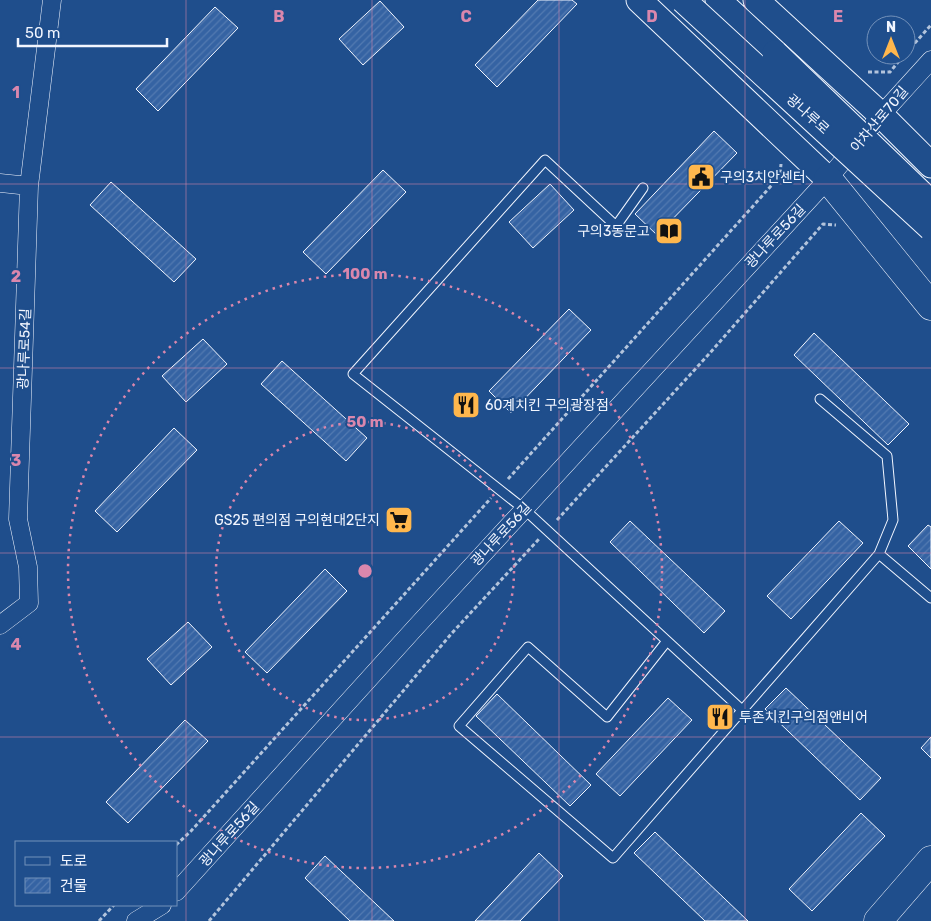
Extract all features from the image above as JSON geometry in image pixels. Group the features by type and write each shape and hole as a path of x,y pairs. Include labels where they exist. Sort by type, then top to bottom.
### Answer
{"highway":[{"path":"828,179 931,306"},
{"path":"885,913 931,860"},
{"path":"885,913 931,874"}],"main road":[{"path":"639,0 828,179"},
{"name":"광나루로","path":"683,0 931,228"},
{"name":"광나루로","path":"718,0 931,203"},
{"path":"756,0 881,115 931,166"}],"street":[{"name":"광나루로54길","path":"0,625 29,602 28,566 18,519 29,186 52,0"},
{"name":"아차산로70길","path":"828,179 881,115 931,60"},
{"name":"광나루로56길","path":"178,890 524,509 828,179"},
{"path":"0,183 29,186"},
{"path":"136,921 160,906"},
{"path":"160,921 167,906"}],"lane":[{"path":"643,188 616,226 545,160 354,374 524,509 742,710"},
{"path":"667,641 607,717 528,647 460,726 614,858 879,554 893,520 887,456 820,400"},
{"path":"879,554 931,598"}],"path":[{"path":"916,42 931,25"},
{"path":"870,73 890,72 896,65"},
{"path":"178,843 191,831 780,176"},
{"path":"209,921 452,633 709,354 823,224 842,226"},
{"path":"99,921 113,906"}],"building":[{"path":"538,0 572,0 577,4 497,87 475,65"},
{"path":"380,1 404,27 363,65 339,39"},
{"path":"215,7 238,28 158,111 136,89"},
{"path":"714,131 737,153 657,235 635,214"},
{"path":"383,170 406,192 326,274 303,252"},
{"path":"111,182 196,259 174,282 90,205"},
{"path":"550,184 574,210 533,248 509,222"},
{"path":"569,309 591,330 511,413 489,391"},
{"path":"814,333 909,424 888,445 794,355"},
{"path":"203,339 227,364 186,402 162,376"},
{"path":"282,361 367,438 346,461 261,384"},
{"path":"174,428 197,450 117,532 95,511"},
{"path":"630,521 725,611 704,633 610,542"},
{"path":"839,521 863,543 791,619 767,596"},
{"path":"928,525 931,527 931,569 908,546"},
{"path":"325,569 347,591 267,673 245,652"},
{"path":"188,622 212,647 171,685 147,659"},
{"path":"786,688 881,778 860,800 765,709"},
{"path":"497,694 591,785 570,806 476,716"},
{"path":"668,698 692,720 620,796 596,774"},
{"path":"185,720 208,741 128,823 106,802"},
{"path":"931,737 931,758 921,748"},
{"path":"861,813 885,836 812,911 789,889"},
{"path":"655,832 748,921 705,921 634,853"},
{"path":"539,853 563,876 520,921 475,921"},
{"path":"325,856 394,921 350,921 305,878"}],"place":[{"name":"구의3치안센터","path":"701,177"},
{"name":"구의3동문고","path":"669,231"},
{"name":"60계치킨 구의광장점","path":"466,405"},
{"name":"GS25 편의점 구의현대2단지","path":"399,520"},
{"name":"투존치킨구의점앤비어","path":"720,717"}]}
